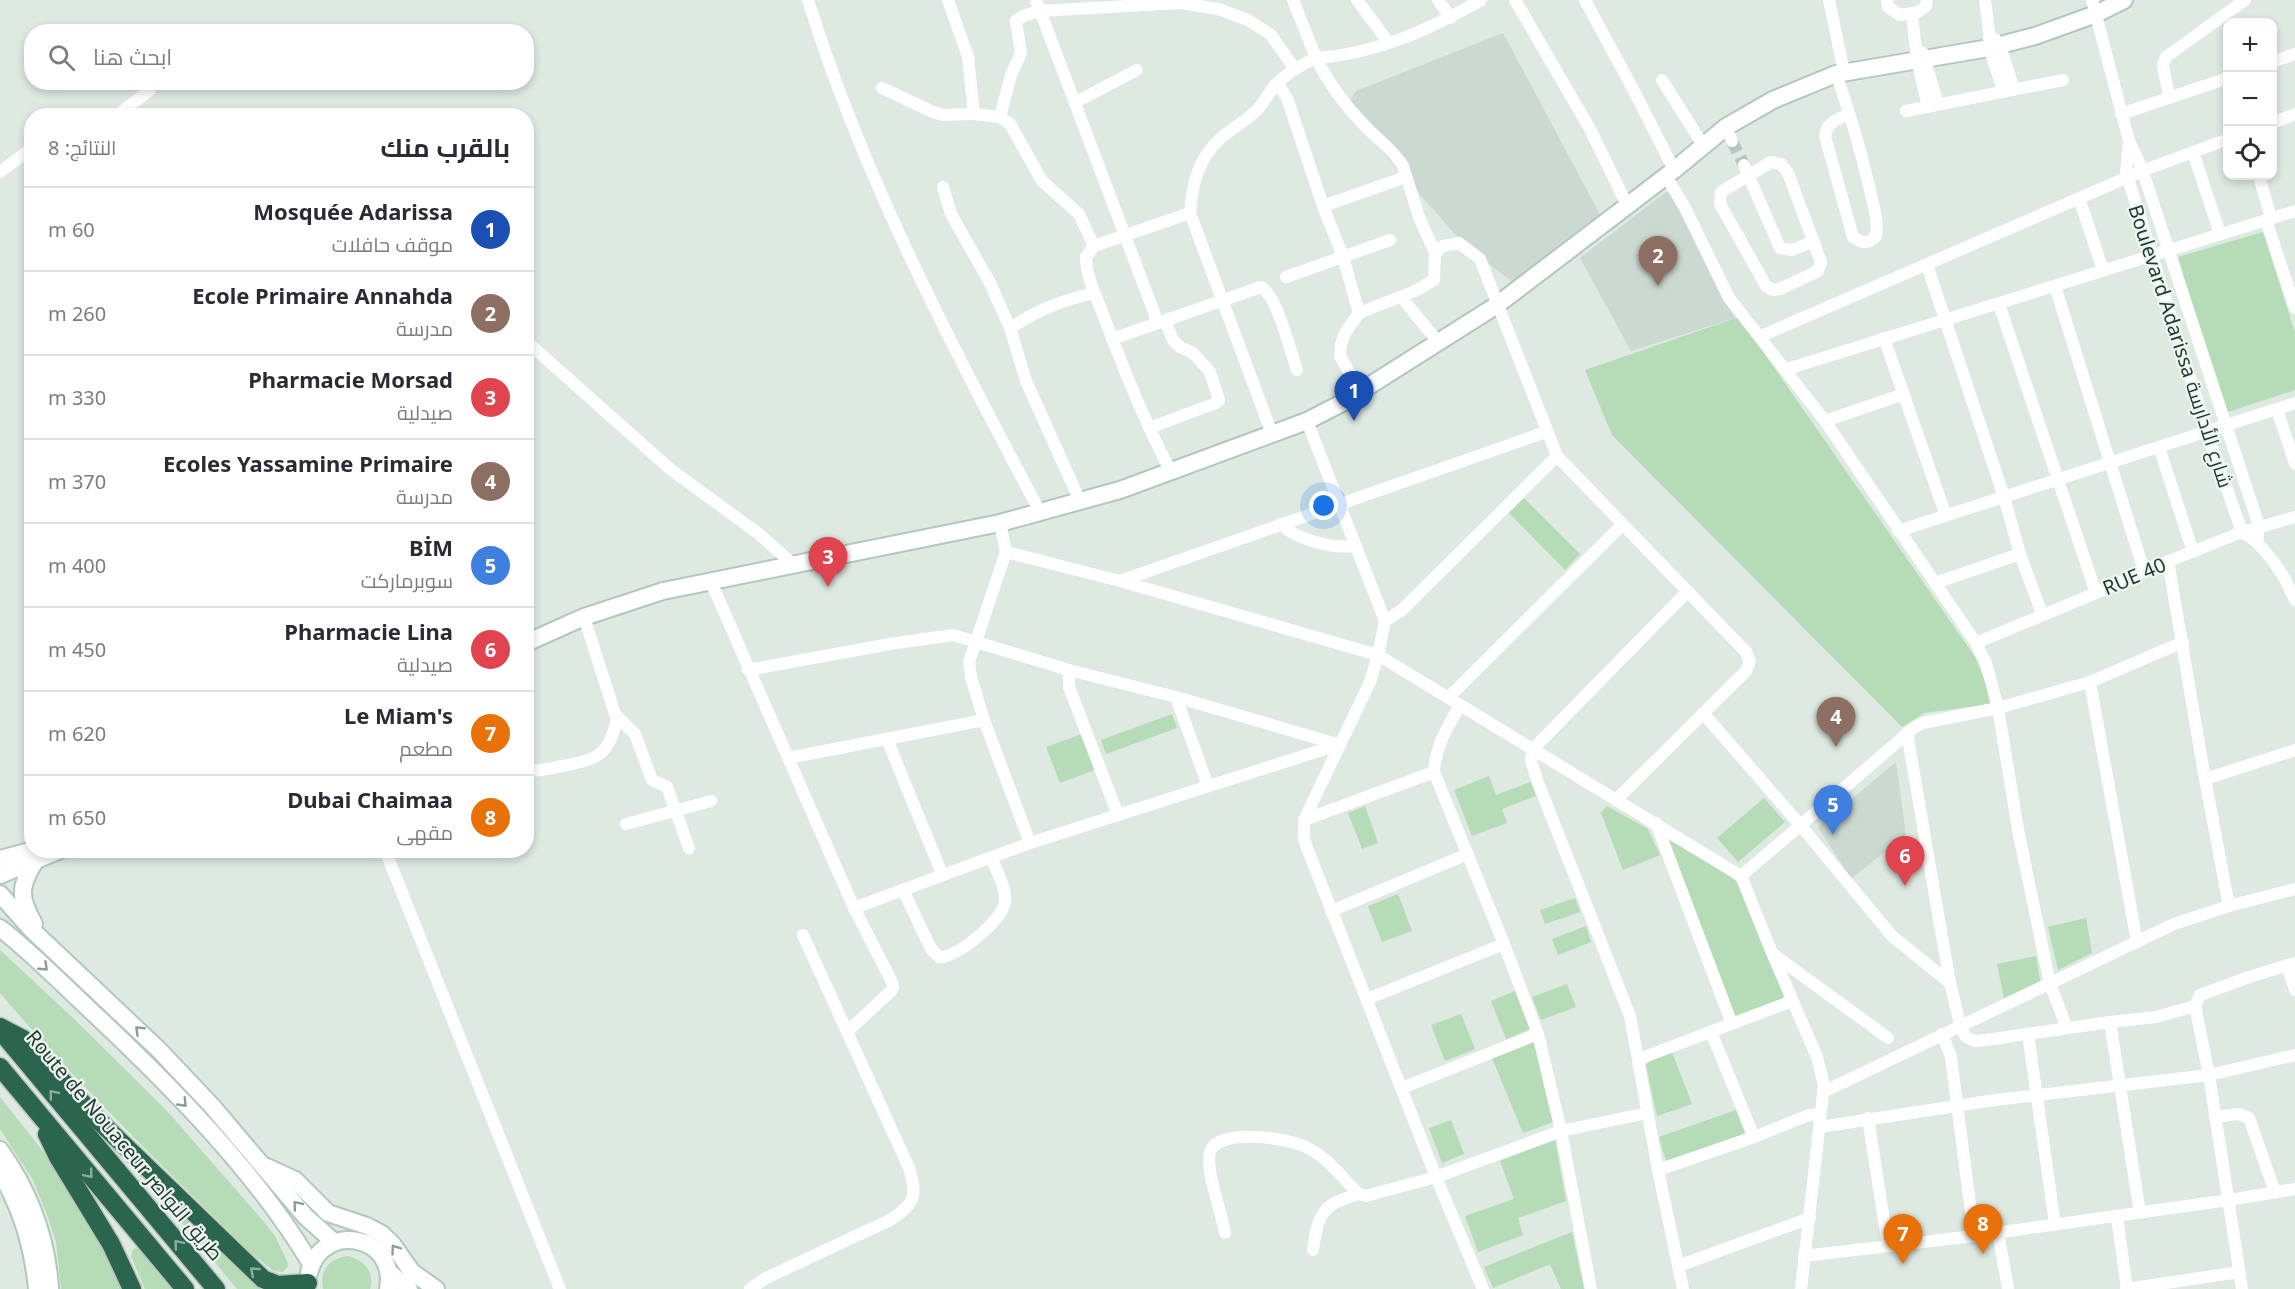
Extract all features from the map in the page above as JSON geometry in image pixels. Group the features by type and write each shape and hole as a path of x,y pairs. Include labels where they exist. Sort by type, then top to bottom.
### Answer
{"highway":[{"path":"0,1029 22,1039 32,1048 106,1128 263,1279 278,1284 309,1286"},
{"name":"Route de Nouaceur طريق النواصر","path":"0,1029 216,1289"},
{"path":"0,1067 185,1289"},
{"path":"38,1113 53,1148 106,1235 132,1289"}],"street":[{"path":"808,0 848,116 886,209 947,334 1040,512"},
{"path":"948,0 968,57 974,114"},
{"path":"1293,0 1324,75 1354,114 1397,156 1426,237 1435,253 1434,280 1401,297 1359,313 1346,333 1341,344 1341,356 1360,391"},
{"path":"1357,0 1389,43"},
{"path":"1438,0 1451,18"},
{"path":"1272,434 1190,213 1192,188 1208,153 1220,140 1257,110 1275,85 1294,68 1316,58 1346,56 1423,32 1481,0"},
{"path":"1515,0 1584,119 1627,205"},
{"path":"1585,0 1634,91 1685,208 1730,298 1825,421 1976,643 1986,663 1998,708 2018,830 2050,984 2067,1028"},
{"path":"1829,0 1840,73 1877,223 1876,236 1866,243 1861,243 1853,237 1825,136 1830,123 1849,114"},
{"path":"1887,0 1888,7 1896,14 1912,14 1926,6 1927,0"},
{"path":"1985,0 1989,31 2009,91"},
{"path":"534,639 584,617 663,591 1000,523 1120,490 1307,421 1439,343 1497,305 1670,173 1703,145 1729,134 1773,100 1840,73 1922,60 2035,36 2094,7 2124,0"},
{"path":"2169,97 2163,65 2166,57 2229,17 2245,0"},
{"path":"1000,117 1011,75 1021,53 1016,21 1037,5 1181,3 1218,9 1248,20 1271,35 1294,68"},
{"path":"1037,5 1076,102 1123,235 1161,322 1173,340 1180,347 1193,353 1210,372 1219,396 1216,403 1149,428"},
{"name":"Boulevard Adarissa شارع الأدارسة","path":"2094,7 2129,141 2142,171 2259,526 2257,542"},
{"path":"1912,14 1916,42 1933,106"},
{"path":"2277,60 2295,54"},
{"path":"1076,102 1137,70"},
{"path":"1662,80 1703,145"},
{"path":"1906,111 2063,80"},
{"path":"2121,114 2223,80"},
{"path":"1275,85 1280,87 1287,98 1323,206 1343,257 1359,313"},
{"path":"882,88 933,112 1000,117 1010,124 1045,185 1079,214 1094,246"},
{"path":"126,108 150,90"},
{"path":"2277,121 2295,114"},
{"name":"Boulevard Adarissa شارع الأدارسة","path":"2129,141 2128,177 2207,432 2242,532"},
{"path":"1761,336 2142,171 2223,141"},
{"path":"2193,152 2220,234"},
{"path":"0,172 24,154"},
{"path":"1771,162 1781,164 1788,173 1814,241 1821,262 1818,271 1780,289 1773,290 1766,286 1720,204 1721,192 1746,170 1771,162"},
{"path":"1746,170 1780,248 1792,250 1814,241"},
{"path":"1323,206 1406,177"},
{"path":"2260,180 2295,308"},
{"path":"943,187 951,214 990,284 1011,328 1026,381 1080,501"},
{"path":"2079,198 2103,270"},
{"path":"1787,369 2295,211"},
{"path":"1171,472 1149,428 1112,339 1094,293 1086,257 1094,246 1190,213"},
{"path":"1286,277 1390,240"},
{"path":"1435,253 1443,246 1459,243 1473,252 1485,267 1497,305 1557,456 1738,643 1746,652 1750,662 1746,671 1616,800"},
{"path":"1928,265 2004,497 2020,554 2042,614"},
{"path":"2055,286 2144,571"},
{"path":"1112,339 1261,287 1266,290 1274,305 1297,370"},
{"path":"1011,328 1036,312 1063,300 1094,293"},
{"path":"1401,297 1439,343"},
{"path":"1998,304 2096,593"},
{"path":"1884,338 1946,516"},
{"path":"534,348 670,469 759,534 795,566"},
{"path":"1825,421 1904,394"},
{"path":"1899,531 2295,403"},
{"path":"2277,409 2295,464"},
{"path":"1307,421 1385,621 1370,682 1304,820 1306,848 1436,1177 1483,1289"},
{"path":"1120,581 1546,432"},
{"path":"2160,447 2193,552"},
{"path":"1385,621 1402,610 1557,456"},
{"name":"RUE 40","path":"1976,643 2168,561 2259,526 2295,517"},
{"path":"1000,523 1006,552 969,662 984,720 1030,843"},
{"path":"1280,524 1288,531 1302,537 1342,548 1356,546"},
{"path":"1449,697 1622,525"},
{"path":"2242,532 2257,542 2286,579 2295,600"},
{"path":"1006,552 1120,581 1378,655 1741,876 1821,1068 1823,1092 1802,1289"},
{"path":"1935,583 2020,554"},
{"path":"2168,561 2229,906"},
{"path":"711,582 854,908 892,982 893,987 847,1032"},
{"path":"1683,1289 1658,1170 1640,1059 1630,1016 1531,761 1533,749 1688,591"},
{"path":"534,771 590,760 601,755 613,737 617,718 584,617"},
{"path":"748,670 953,635 1069,670 1176,697 1340,745"},
{"path":"1741,876 1908,733 1923,723 1998,708 2090,682 2183,642"},
{"path":"1069,670 1069,687 1118,815"},
{"path":"2090,682 2137,942"},
{"path":"1176,697 1208,786"},
{"path":"1460,705 1434,756 1434,772 1538,1034 1561,1131 1591,1289"},
{"path":"1703,713 1892,936 1950,983"},
{"path":"617,718 635,734 652,780 667,788 690,848"},
{"path":"788,758 984,720"},
{"path":"1908,733 1950,983 1961,1028 1966,1037 1975,1041 2156,1017 2195,1006"},
{"path":"886,739 942,874"},
{"path":"854,908 1030,843 1340,745"},
{"path":"2205,779 2295,750"},
{"path":"1304,820 1434,772"},
{"path":"626,824 711,801"},
{"path":"1656,823 1732,1024"},
{"path":"1331,911 1468,854"},
{"path":"0,859 24,857"},
{"path":"903,890 931,949 939,957 952,956 986,929 1003,909 1005,895 991,857"},
{"path":"0,875 31,858"},
{"path":"34,858 25,879 23,900 45,943"},
{"path":"388,858 560,1289"},
{"path":"1823,1092 1942,1034 1961,1028 2174,924 2229,906 2295,889"},
{"path":"0,894 45,943 159,1050 212,1106 305,1216 334,1242"},
{"path":"0,928 123,1041 208,1130 281,1216 312,1264"},
{"path":"750,1289 766,1278 888,1221 907,1210 914,1197 914,1183 909,1168 803,935"},
{"path":"1367,999 1504,944"},
{"path":"1772,953 1888,1038"},
{"path":"2242,1289 2209,1075 2195,1006 2199,995 2291,964 2295,990"},
{"path":"1640,1059 1792,1001"},
{"path":"2110,1022 2140,1213"},
{"path":"1711,1032 1754,1137"},
{"path":"1402,1088 1538,1034"},
{"path":"1942,1034 1951,1057 1974,1236"},
{"path":"2028,1034 2055,1224"},
{"path":"1658,1170 1754,1137 1809,1115 1820,1120 1868,1118 2209,1075 2295,1055"},
{"path":"1313,1250 1319,1217 1334,1202 1359,1194 1373,1195 1436,1177 1561,1131 1647,1113"},
{"path":"2215,1117 2238,1114 2249,1118 2275,1192"},
{"path":"1868,1118 1887,1246"},
{"path":"1225,1233 1209,1156 1214,1146 1229,1137 1275,1140 1309,1148 1325,1160 1359,1194"},
{"path":"0,1150 20,1181 35,1216 45,1251 50,1289"},
{"path":"263,1166 295,1180 328,1213 367,1226 381,1234 393,1245 412,1272 436,1289"},
{"path":"0,1172 21,1212 29,1237 37,1289"},
{"path":"1804,1256 2117,1217 2295,1189"},
{"path":"2117,1217 2127,1289 2239,1272"},
{"path":"1678,1266 1810,1218"},
{"path":"1998,1232 2008,1289"},
{"path":"309,1286 312,1264 317,1255 334,1242 349,1239 365,1242 383,1257 389,1272 388,1289"},
{"path":"389,1272 409,1289"}],"shaded area":[{"path":"1503,33 1604,222 1520,288 1462,242 1345,109 1356,91"},
{"path":"1666,192 1675,194 1683,204 1735,318 1631,351 1580,258"},
{"path":"1896,762 1906,835 1851,879 1818,827"}],"green space":[{"path":"2263,232 2295,333 2295,390 2225,413 2178,257"},
{"path":"1739,317 1975,657 1988,689 1990,704 1924,713 1902,727 1612,435 1585,370"},
{"path":"1524,498 1580,554 1565,570 1509,513"},
{"path":"1172,714 1177,728 1106,754 1101,740"},
{"path":"1082,734 1095,770 1060,783 1046,747"},
{"path":"1489,776 1496,795 1531,782 1536,796 1502,809 1507,823 1472,836 1454,790"},
{"path":"1764,798 1785,822 1738,862 1717,838"},
{"path":"1365,806 1378,843 1362,849 1348,813"},
{"path":"1607,806 1648,829 1660,855 1623,870 1601,813"},
{"path":"1669,840 1737,882 1784,995 1782,1000 1735,1018"},
{"path":"1398,894 1412,931 1382,942 1368,906"},
{"path":"1575,898 1580,912 1545,924 1540,910"},
{"path":"2086,918 2092,953 2058,970 2048,927"},
{"path":"1586,926 1591,942 1558,955 1552,939"},
{"path":"0,950 167,1111 275,1236 287,1261 288,1266 283,1272 274,1271 252,1254 60,1061 0,993"},
{"path":"2036,956 2040,981 2004,998 1997,964"},
{"path":"1567,984 1576,1007 1541,1020 1532,997"},
{"path":"1515,991 1530,1029 1506,1039 1491,1001"},
{"path":"1461,1014 1475,1049 1445,1061 1431,1025"},
{"path":"1534,1041 1553,1122 1523,1133 1492,1058"},
{"path":"1672,1052 1692,1104 1657,1116 1646,1065"},
{"path":"0,1097 60,1173 127,1289 61,1289 56,1242 49,1220 33,1180 0,1129"},
{"path":"1736,1110 1745,1134 1666,1161 1659,1137"},
{"path":"1451,1120 1464,1154 1442,1163 1429,1128"},
{"path":"1555,1140 1566,1201 1518,1218 1523,1235 1478,1252 1465,1216 1514,1199 1500,1161"},
{"path":"130,1160 268,1289 237,1289"},
{"path":"1572,1232 1584,1289 1561,1289 1550,1264 1493,1288 1484,1267"},
{"path":"135,1248 143,1251 175,1289 145,1289 131,1256"},
{"path":"348,1256 359,1260 367,1268 371,1277 370,1289 323,1289 323,1276 327,1266 336,1259"}],"tunnel":[{"path":"1732,141 1744,165"}],"place":[{"name":"Ecole Primaire Annahda","path":"1658,286"},
{"name":"Mosquée Adarissa","path":"1354,421"},
{"name":"Pharmacie Morsad","path":"828,587"},
{"name":"Ecoles Yassamine Primaire","path":"1836,747"},
{"name":"BİM","path":"1833,835"},
{"name":"Pharmacie Lina","path":"1905,886"},
{"name":"Dubai Chaimaa","path":"1983,1254"},
{"name":"Le Miam's","path":"1903,1264"}]}
